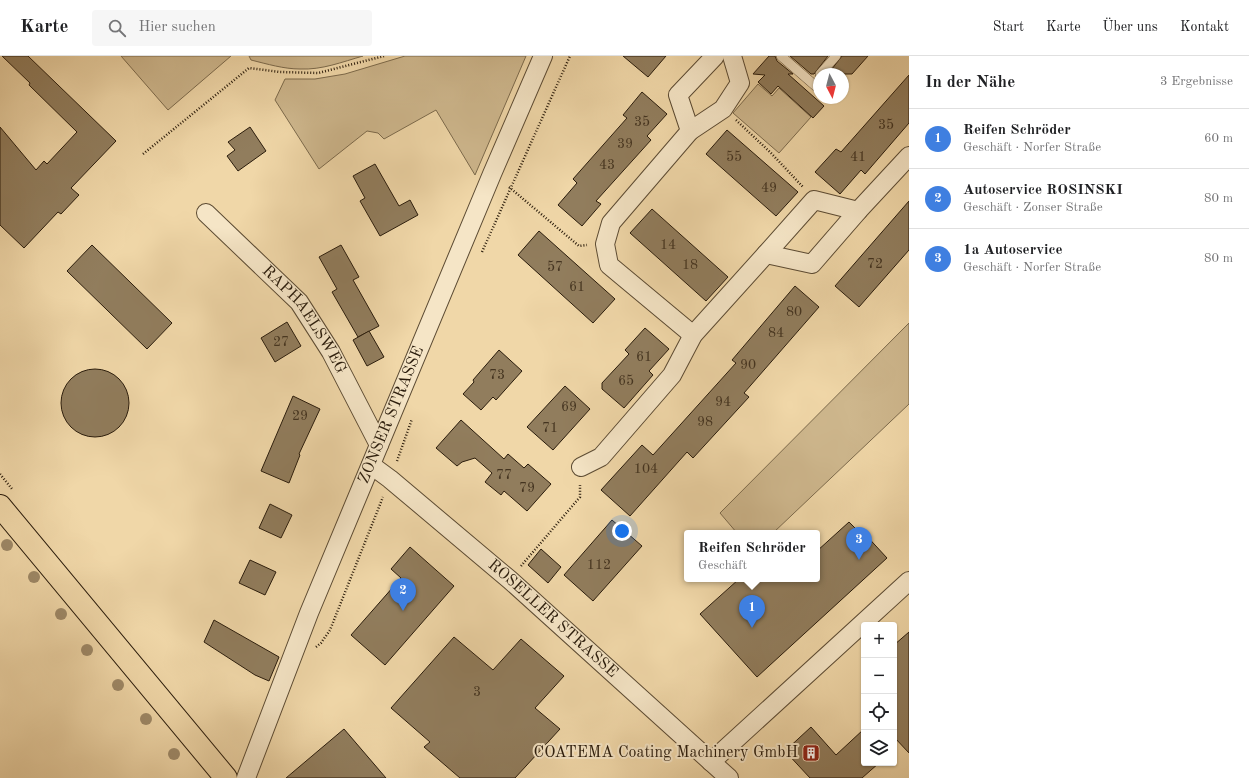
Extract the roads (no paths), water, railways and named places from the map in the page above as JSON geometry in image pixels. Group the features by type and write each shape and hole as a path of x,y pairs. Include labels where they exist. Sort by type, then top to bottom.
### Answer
{"main road":[{"path":"0,506 226,778"}],"street":[{"name":"ZONSER STRASSE","path":"246,778 309,613 544,56"},
{"path":"690,131 678,95 715,56"},
{"path":"693,335 610,265 605,244 612,224 690,131 723,109 740,83 732,56"},
{"path":"766,254 812,264 909,156"},
{"path":"581,466 601,457 672,375 693,335 814,200 858,211"},
{"name":"RAPHAELSWEG","path":"206,213 299,302 331,352 380,445"},
{"name":"ROSELLER STRASSE","path":"371,464 510,580 729,778"},
{"path":"711,762 909,582"}],"lane":[{"path":"782,56 813,83"},
{"path":"826,68 836,56"}],"place":[{"name":"1a Autoservice","path":"859,560"},
{"name":"Autoservice ROSINSKI","path":"403,611"},
{"name":"Reifen Schröder","path":"752,628"},
{"name":"COATEMA Coating Machinery GmbH","path":"811,753"}]}
